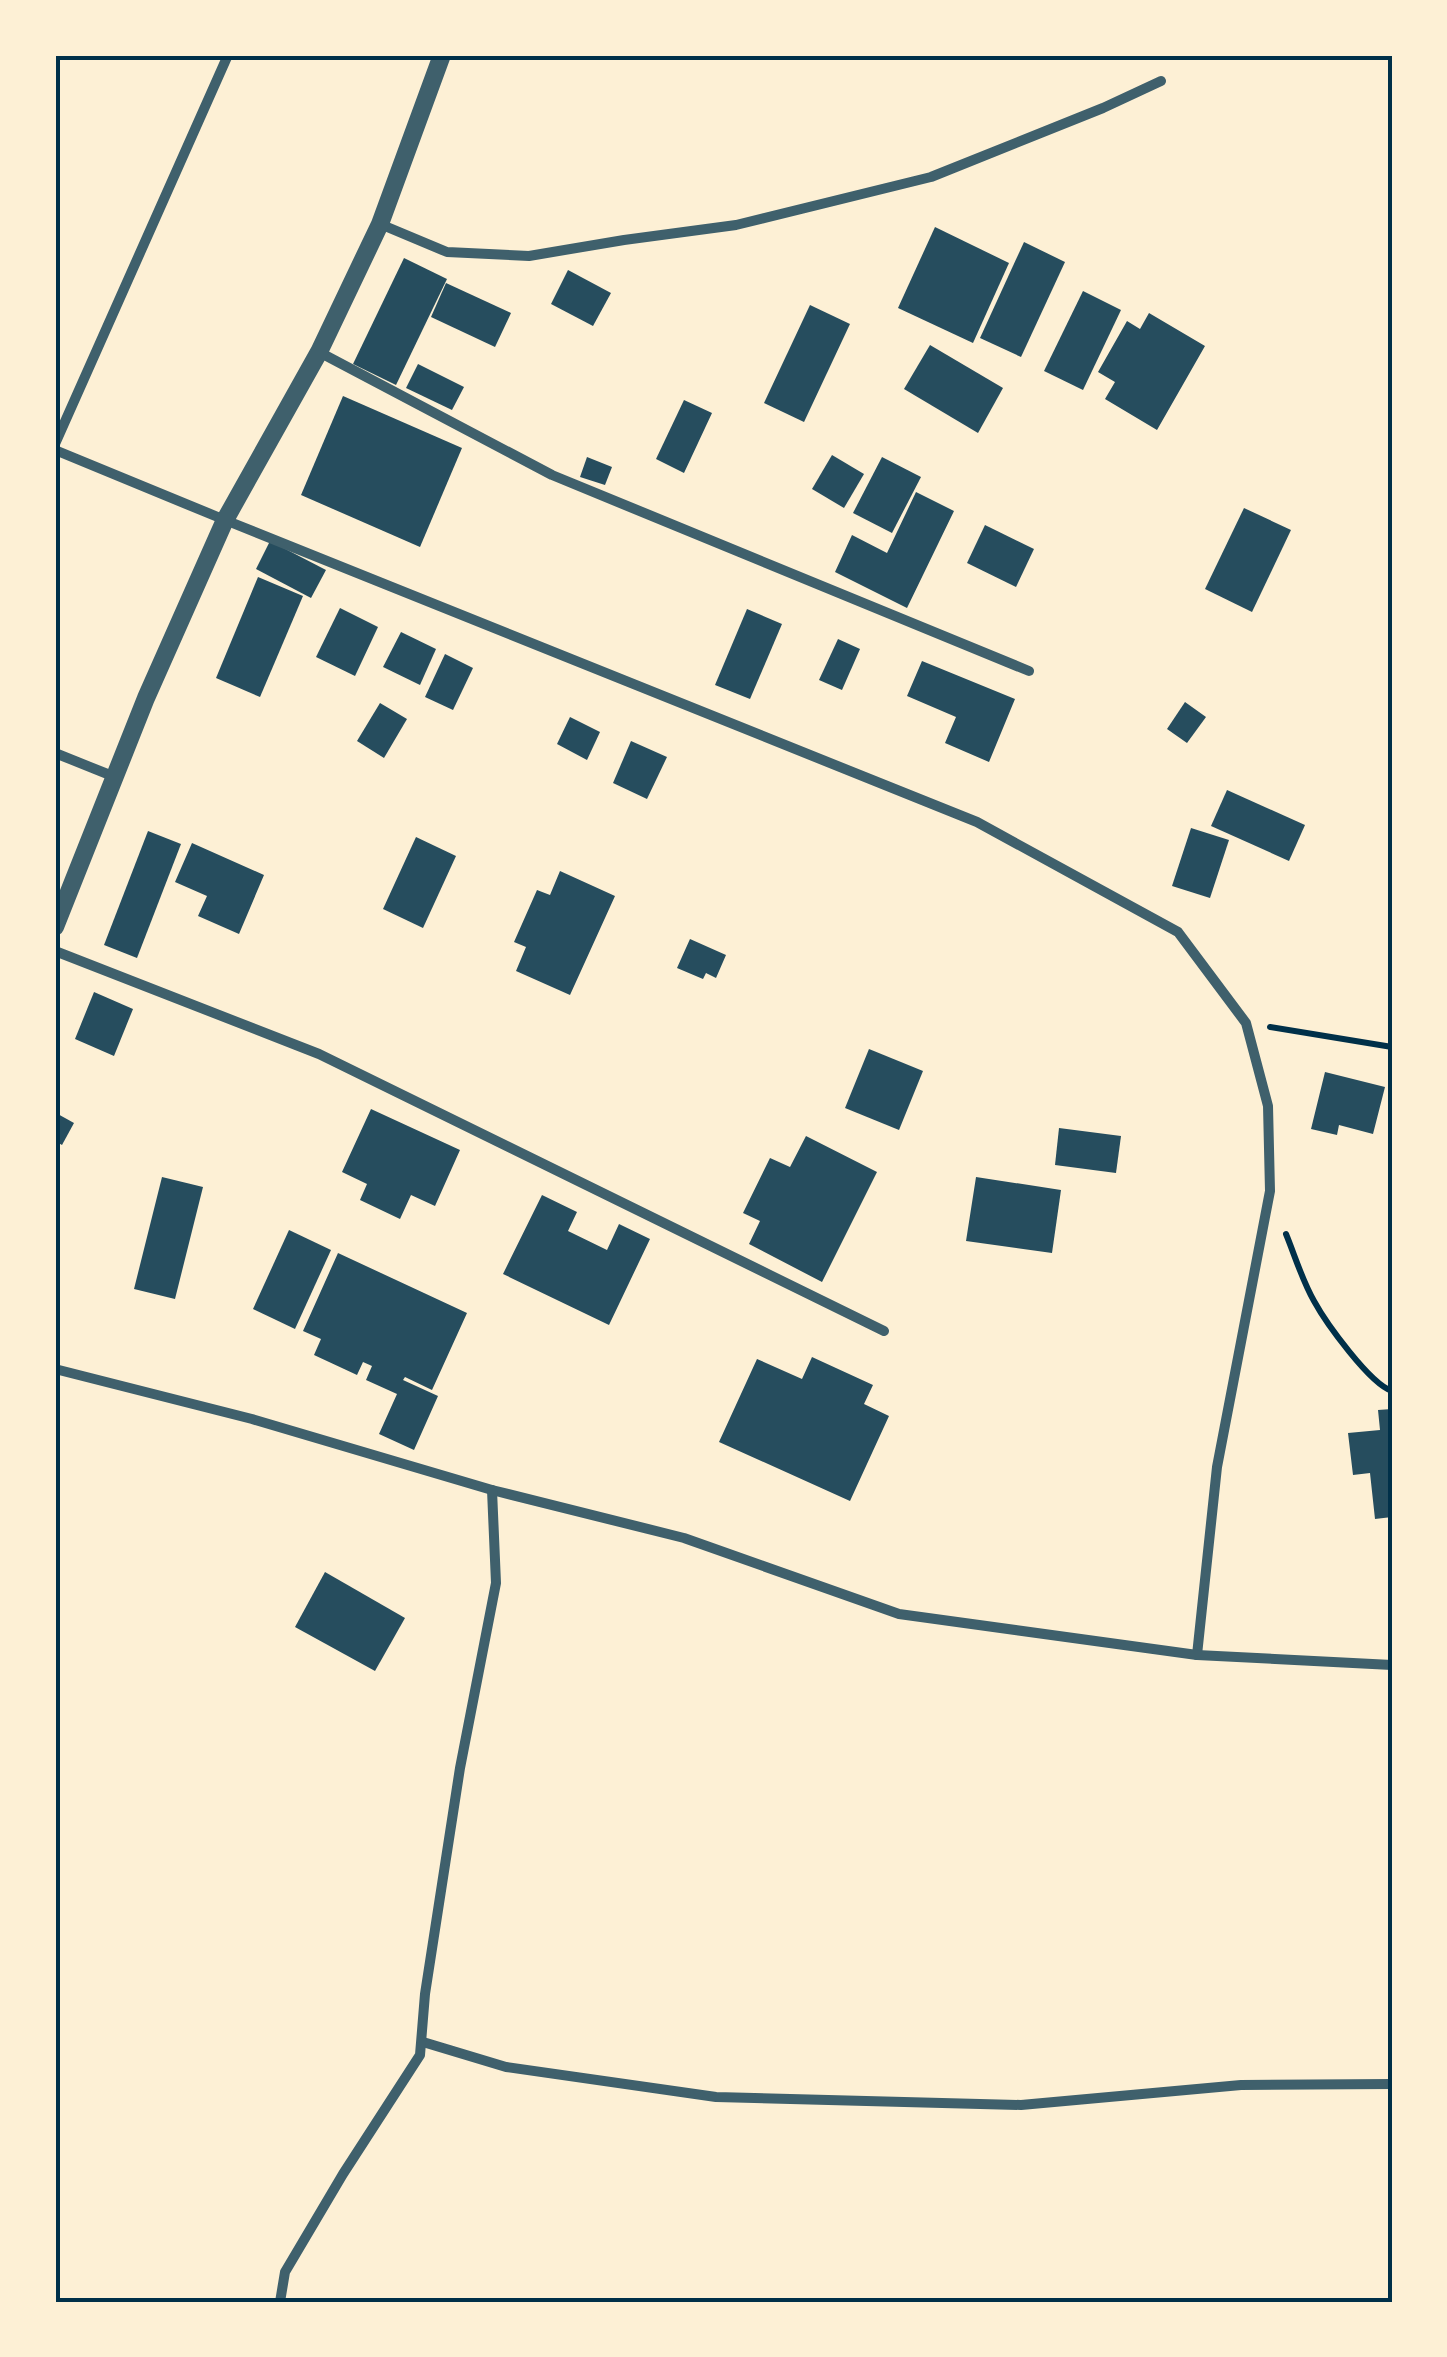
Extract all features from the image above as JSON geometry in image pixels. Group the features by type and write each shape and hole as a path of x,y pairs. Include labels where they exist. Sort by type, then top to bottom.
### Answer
{"street":[{"path":"228,55 55,447 225,520 977,822 1178,932 1246,1024 1268,1106 1270,1191 1216,1468 1198,1655"},
{"path":"55,927 146,698 225,520 319,352 380,224 442,55"},
{"path":"380,224 446,252 529,256 736,224 931,177 1161,81"},
{"path":"319,352 552,475 1028,671"},
{"path":"55,752 114,777"},
{"path":"55,951 320,1054 884,1331"},
{"path":"55,1369 252,1420 492,1490 684,1538 899,1614 1198,1655 1392,1665"},
{"path":"280,2302 285,2272 420,2055 425,1994 460,1768 496,1583 492,1490"},
{"path":"423,2042 506,2068 716,2097 1021,2105 1240,2085 1392,2084"}],"path":[{"path":"1246,1024 1392,1047"},
{"path":"1270,1191 1314,1302 1363,1369 1392,1391"}],"building":[{"path":"935,227 1009,263 973,343 898,308"},
{"path":"1024,242 1065,262 1021,357 980,338"},
{"path":"404,258 447,279 396,385 353,364"},
{"path":"568,270 611,293 593,326 551,304"},
{"path":"446,283 511,313 495,347 431,317"},
{"path":"1083,291 1121,310 1083,390 1044,371"},
{"path":"810,305 850,324 804,422 764,403"},
{"path":"1149,313 1205,346 1157,430 1105,399 1115,382 1098,372 1127,321 1140,329"},
{"path":"930,345 1003,388 978,433 904,389"},
{"path":"418,364 464,387 452,410 406,388"},
{"path":"343,396 462,448 420,547 301,495"},
{"path":"684,400 712,413 684,473 656,459"},
{"path":"832,455 864,474 844,508 812,489"},
{"path":"587,457 612,467 605,485 580,477"},
{"path":"882,457 921,477 892,533 853,513"},
{"path":"916,492 954,511 907,608 835,572 852,535 887,553"},
{"path":"1244,508 1291,530 1252,612 1205,589"},
{"path":"985,525 1034,549 1016,587 967,563"},
{"path":"270,541 326,570 311,598 256,569"},
{"path":"258,577 303,596 260,697 216,678"},
{"path":"340,608 378,627 355,676 316,657"},
{"path":"747,609 782,624 750,699 715,685"},
{"path":"401,632 436,649 420,685 383,667"},
{"path":"838,639 860,649 842,690 819,680"},
{"path":"445,654 473,668 453,710 425,697"},
{"path":"922,661 1015,699 989,762 945,743 956,717 907,696"},
{"path":"1185,702 1206,717 1187,743 1167,729"},
{"path":"380,703 407,719 384,758 357,741"},
{"path":"570,717 600,732 587,760 557,744"},
{"path":"631,741 667,757 647,799 613,783"},
{"path":"1227,790 1305,825 1289,861 1211,826"},
{"path":"1191,828 1229,840 1210,898 1172,886"},
{"path":"148,831 181,844 137,958 104,945"},
{"path":"416,837 456,856 423,928 383,909"},
{"path":"192,843 264,875 239,934 198,916 207,896 175,882"},
{"path":"560,871 615,896 570,995 516,971 526,947 514,942 537,890 550,895"},
{"path":"690,939 726,955 716,978 706,973 703,979 677,968"},
{"path":"94,992 133,1009 114,1056 75,1039"},
{"path":"869,1049 923,1071 899,1130 845,1108"},
{"path":"1325,1072 1385,1087 1373,1134 1339,1125 1337,1135 1311,1129"},
{"path":"371,1109 460,1150 435,1206 411,1195 400,1219 360,1200 367,1184 342,1172"},
{"path":"56,1113 74,1123 62,1145 55,1141"},
{"path":"1059,1128 1121,1136 1116,1173 1055,1165"},
{"path":"806,1136 877,1172 822,1282 749,1244 760,1221 743,1213 770,1158 790,1167"},
{"path":"162,1177 203,1187 175,1299 134,1289"},
{"path":"976,1177 1061,1190 1052,1253 966,1241"},
{"path":"542,1195 577,1212 568,1231 607,1250 619,1224 650,1239 609,1325 503,1274"},
{"path":"289,1230 331,1250 295,1329 253,1309"},
{"path":"338,1253 467,1313 432,1390 405,1377 403,1380 438,1396 414,1450 379,1434 397,1394 366,1380 372,1366 363,1362 357,1375 314,1355 321,1339 303,1331"},
{"path":"812,1357 873,1385 864,1404 889,1416 850,1501 719,1442 757,1359 802,1379"},
{"path":"1392,1409 1392,1517 1375,1519 1370,1473 1353,1475 1348,1433 1380,1430 1378,1410"},
{"path":"325,1572 405,1618 375,1671 295,1627"}]}
